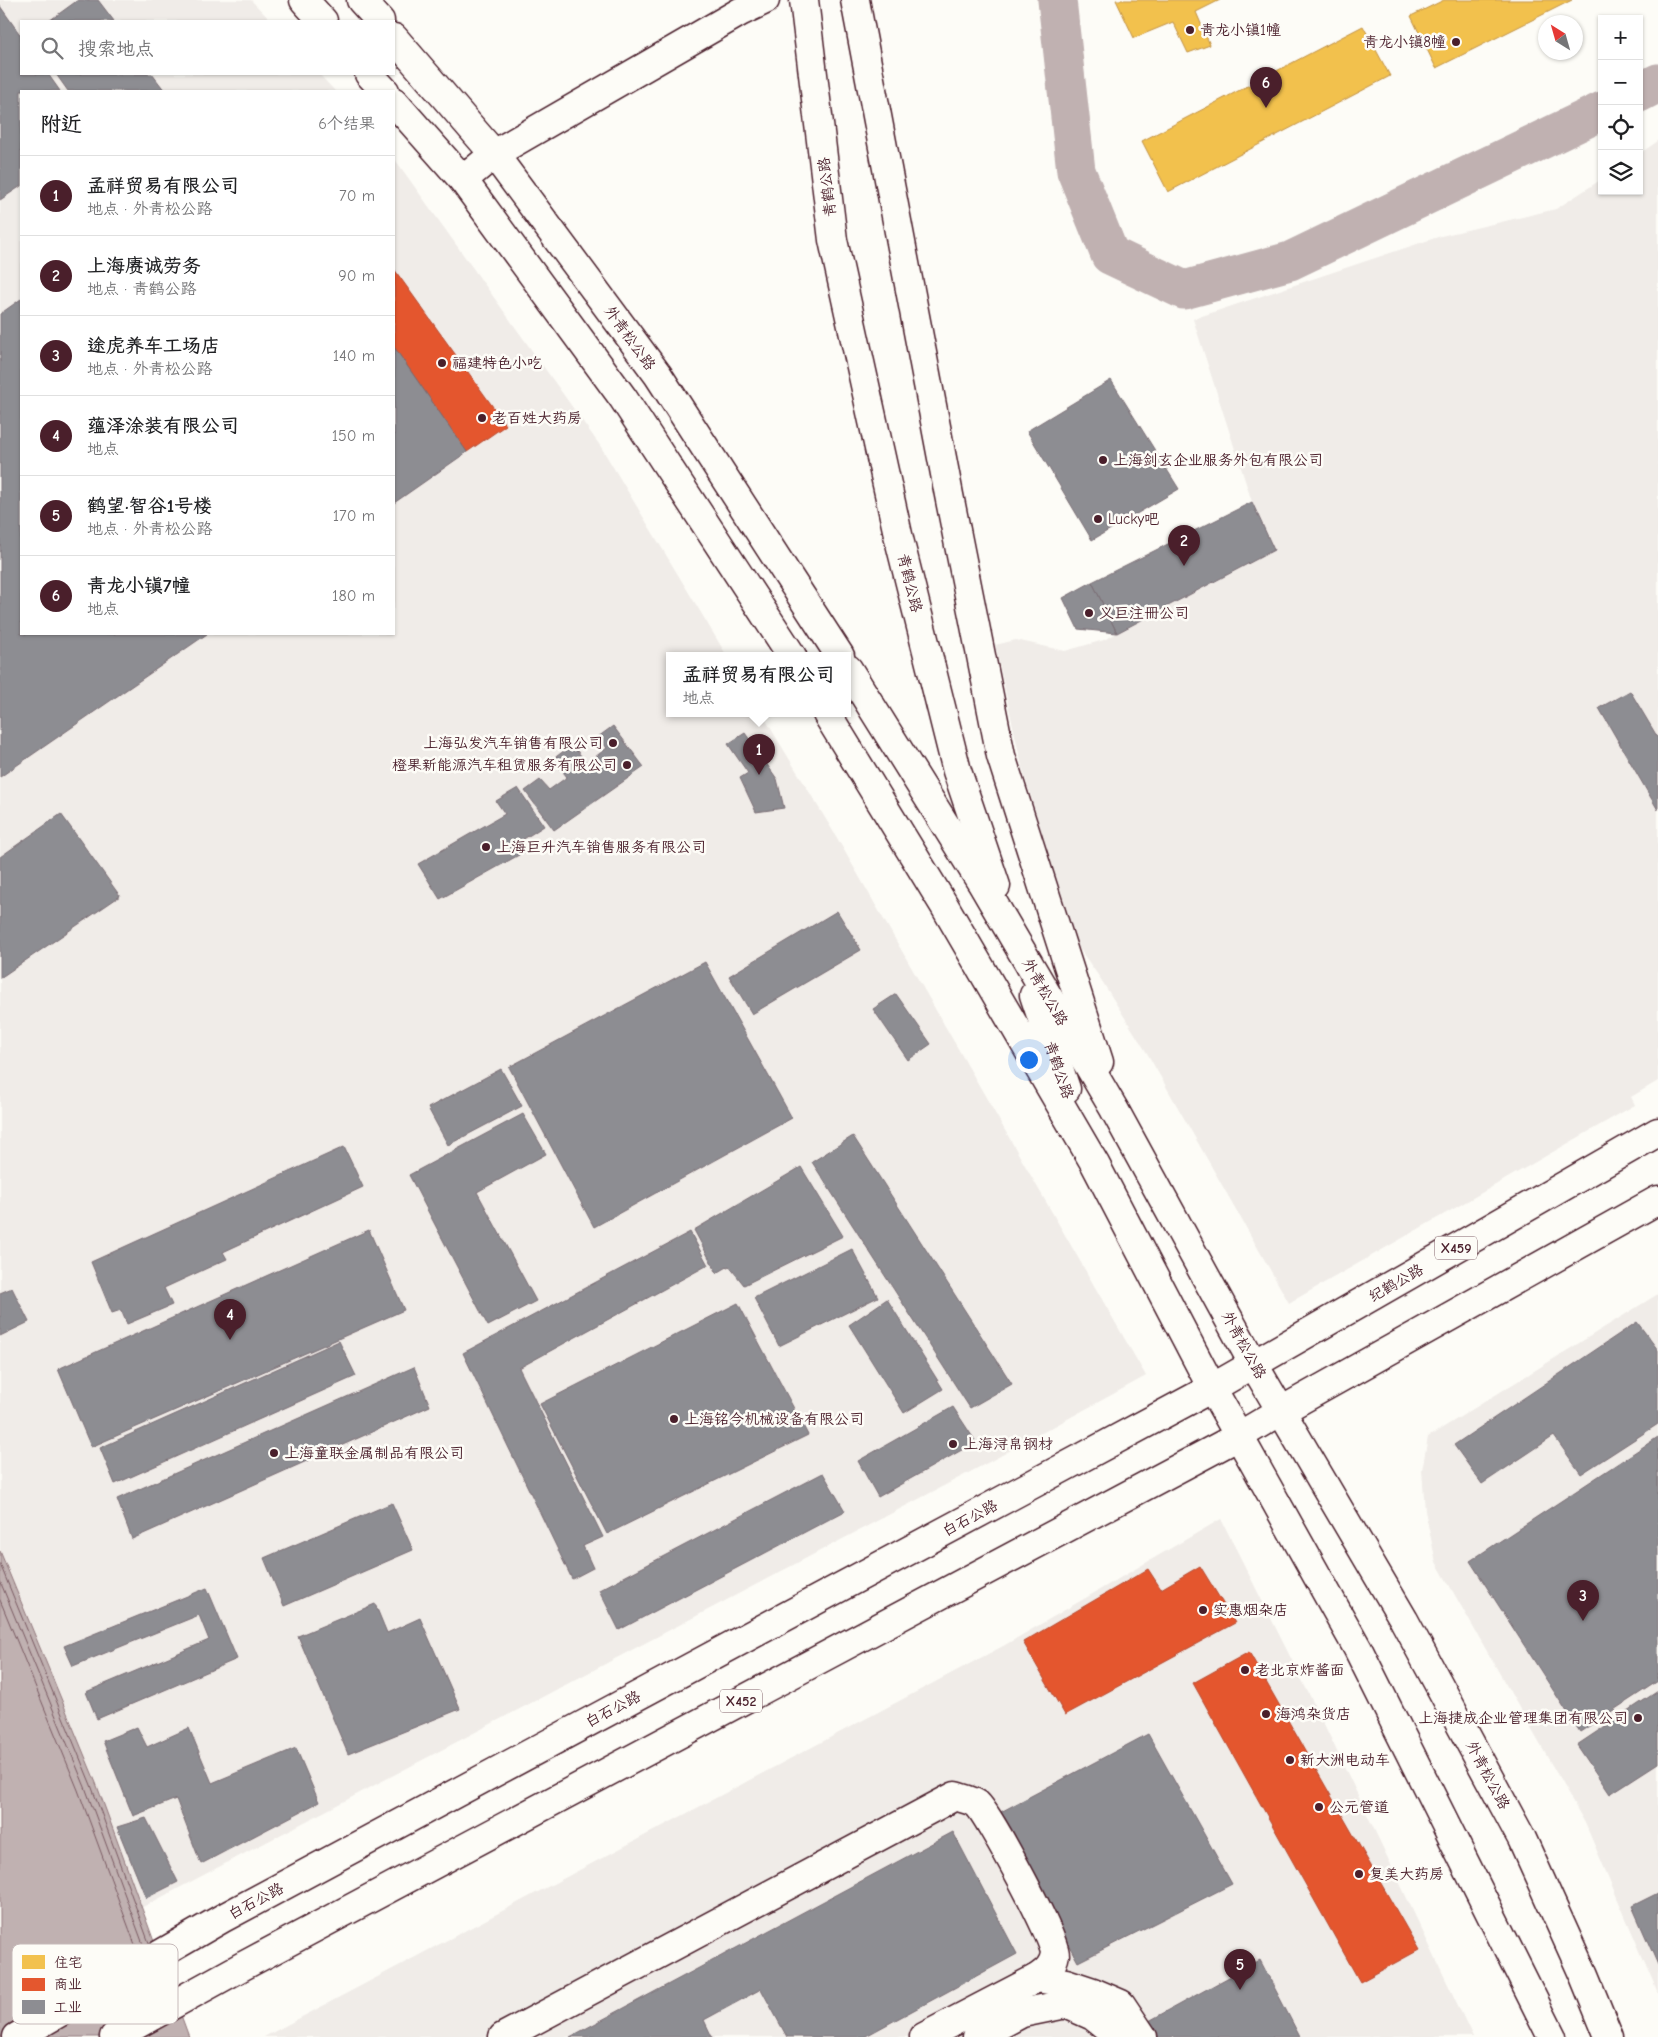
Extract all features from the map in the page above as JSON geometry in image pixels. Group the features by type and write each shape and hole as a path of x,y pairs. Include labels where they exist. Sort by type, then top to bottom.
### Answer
{"main road":[{"path":"304,0 322,20"},
{"path":"361,0 379,20"},
{"path":"463,180 494,154 740,12 766,0"},
{"name":"青鹤公路","path":"804,0 833,240 897,530 957,771 1086,1148"},
{"path":"855,0 939,446 1001,756 1114,1109"},
{"name":"外青松公路","path":"395,39 494,154 658,376 837,652"},
{"path":"370,75 383,90"},
{"path":"395,103 463,180 623,398 789,652"},
{"name":"外青松公路","path":"851,673 981,882 1114,1109 1254,1365 1404,1620 1522,1839 1584,1976 1609,2037"},
{"path":"829,717 944,904 1086,1148 1212,1388 1358,1648 1552,2037"},
{"name":"纪鹤公路","path":"1212,1388 1658,1132"},
{"path":"1240,1436 1658,1200"},
{"name":"白石公路","path":"178,1944 223,1918 1212,1388"},
{"name":"X452","path":"178,2002 1240,1436"},
{"path":"503,2037 955,1796 977,1804 1012,1861 1049,1934 1055,1952 1050,1968 1037,1978 924,2037"},
{"path":"1037,1978 1066,1983 1094,1992 1121,2004 1143,2037"},
{"path":"977,2037 1022,2013 1066,2004 1093,2016 1119,2037"},
{"name":"白石公路","path":"17,2037 40,2024"},
{"name":"X452","path":"114,2037 138,2024"}],"shaded area":[{"path":"0,0 251,0 270,20 20,20 20,75 320,75 334,90 20,90 20,635 395,635 395,159 601,447 725,652 666,652 666,717 764,717 833,831 1146,1376 991,1461 141,1908 96,1783 0,1551"},
{"path":"1658,141 1658,1081 1631,1097 1635,1105 1289,1303 1147,1053 1100,978 1074,941 1022,767 995,645 1016,640 1065,651 1104,640 1274,550 1252,502 1193,319 1441,236 1556,209 1598,182 1598,195 1643,195 1643,151"},
{"path":"1658,1294 1658,1993 1585,1823 1436,1562 1425,1511 1422,1470 1428,1437"},
{"path":"1221,1519 1324,1724 1473,2037 264,2037 1005,1645"}],"water":[{"path":"0,1551 96,1783 155,1944 12,1944 12,2024 178,2024 178,2007 189,2037 0,2037"}],"building: 住宅":[{"name":"青龙小镇1幢","path":"1116,0 1220,0 1196,12 1210,45 1188,53 1173,22 1134,38"},
{"name":"青龙小镇8幢","path":"1444,0 1572,0 1542,15 1538,15 1538,17 1436,68 1411,16"},
{"path":"1363,26 1390,76 1168,192 1142,141"}],"building: 商业":[{"path":"395,270 506,425 467,452 395,348"},
{"path":"1200,1566 1235,1623 1065,1715 1023,1642 1148,1569 1161,1589"},
{"path":"1249,1652 1419,1950 1360,1982 1193,1683"}],"building: 工业":[{"path":"78,0 98,0 113,20 50,20"},
{"path":"0,6 20,35 20,75 49,75 59,90 20,90 20,187 0,200"},
{"path":"57,75 153,75 164,90 67,90"},
{"path":"20,300 20,635 206,635 0,777 0,314"},
{"path":"395,348 467,452 395,502"},
{"name":"上海剑玄企业服务外包有限公司","path":"1111,380 1179,489 1092,540 1027,431"},
{"path":"1252,502 1274,550 1117,633 1092,582"},
{"name":"义巨注册公司","path":"1092,582 1117,633 1078,629 1063,598"},
{"path":"1630,691 1658,738 1658,810 1599,708"},
{"path":"613,726 644,767 554,830 525,791 540,780 549,790 567,777 553,759 572,745 587,763 607,748 598,737"},
{"path":"745,733 777,779 784,808 756,812 740,778 748,773 728,744"},
{"name":"上海巨升汽车销售服务有限公司","path":"518,788 544,826 519,842 526,851 440,899 418,864 505,814 496,801"},
{"path":"61,814 120,896 0,978 0,857"},
{"path":"837,911 861,950 752,1014 729,976"},
{"path":"705,962 792,1118 594,1227 509,1067"},
{"path":"896,994 931,1044 908,1060 873,1009"},
{"path":"501,1069 522,1106 448,1145 428,1108"},
{"path":"523,1114 546,1154 477,1192 536,1301 488,1326 409,1175"},
{"path":"853,1136 1012,1384 970,1408 812,1162"},
{"path":"344,1147 363,1187 223,1252 227,1259 164,1288 172,1305 127,1324 121,1310 112,1313 91,1262"},
{"path":"801,1167 843,1236 744,1285 729,1266 717,1273 694,1230"},
{"path":"369,1230 404,1310 91,1447 58,1369"},
{"path":"690,1232 708,1265 519,1368 603,1537 583,1546 593,1568 572,1579 463,1353"},
{"path":"852,1249 878,1297 779,1346 754,1298"},
{"path":"12,1288 29,1322 0,1336 0,1293"},
{"path":"887,1299 943,1389 904,1413 849,1325"},
{"name":"上海铭今机械设备有限公司","path":"738,1303 808,1435 607,1534 540,1404"},
{"path":"1637,1322 1658,1350 1658,1424 1581,1474 1554,1436 1482,1484 1454,1445"},
{"path":"339,1341 356,1376 115,1484 100,1448"},
{"name":"上海童联金属制品有限公司","path":"414,1367 430,1406 132,1539 117,1499"},
{"path":"953,1407 976,1442 878,1497 858,1461"},
{"path":"1658,1437 1658,1681 1580,1732 1470,1561"},
{"path":"823,1473 845,1511 619,1630 599,1590"},
{"path":"392,1503 413,1550 284,1606 264,1558"},
{"path":"207,1588 237,1659 97,1719 86,1692 209,1640 199,1615 73,1666 64,1646"},
{"path":"375,1604 387,1633 420,1618 460,1709 348,1754 298,1636"},
{"name":"上海捷成企业管理集团有限公司","path":"1658,1691 1658,1763 1610,1794 1577,1745"},
{"path":"137,1727 147,1747 189,1728 212,1783 296,1748 319,1802 201,1864 176,1799 133,1816 103,1741"},
{"path":"1148,1734 1232,1884 1078,1962 997,1814"},
{"path":"146,1818 178,1882 146,1898 117,1827"},
{"path":"953,1832 1017,1954 864,2037 787,2037 761,1989 704,2020 712,2037 570,2037"},
{"path":"1658,1893 1658,1965 1632,1906"},
{"path":"1260,1960 1300,2037 1158,2037 1149,2021"}],"waterway":[{"path":"1057,0 1076,171 1110,255 1184,290 1290,261 1598,113"},
{"path":"1643,91 1658,83"}],"place":[{"name":"青龙小镇1幢","path":"1190,30"},
{"name":"青龙小镇8幢","path":"1456,42"},
{"name":"青龙小镇7幢","path":"1266,108"},
{"name":"福建特色小吃","path":"442,363"},
{"name":"老百姓大药房","path":"482,418"},
{"name":"上海剑玄企业服务外包有限公司","path":"1103,460"},
{"name":"Lucky吧","path":"1098,519"},
{"name":"上海赓诚劳务","path":"1184,566"},
{"name":"义巨注册公司","path":"1089,613"},
{"name":"上海弘发汽车销售有限公司","path":"613,743"},
{"name":"橙果新能源汽车租赁服务有限公司","path":"627,765"},
{"name":"孟祥贸易有限公司","path":"759,775"},
{"name":"上海巨升汽车销售服务有限公司","path":"486,847"},
{"name":"蕴泽涂装有限公司","path":"230,1340"},
{"name":"上海铭今机械设备有限公司","path":"674,1419"},
{"name":"上海浔帛钢材","path":"953,1444"},
{"name":"上海童联金属制品有限公司","path":"274,1453"},
{"name":"实惠烟杂店","path":"1203,1610"},
{"name":"途虎养车工场店","path":"1583,1621"},
{"name":"老北京炸酱面","path":"1245,1670"},
{"name":"海鸿杂货店","path":"1266,1714"},
{"name":"上海捷成企业管理集团有限公司","path":"1638,1718"},
{"name":"新大洲电动车","path":"1290,1760"},
{"name":"公元管道","path":"1319,1807"},
{"name":"复美大药房","path":"1359,1874"},
{"name":"鹤望·智谷1号楼","path":"1240,1990"}]}
